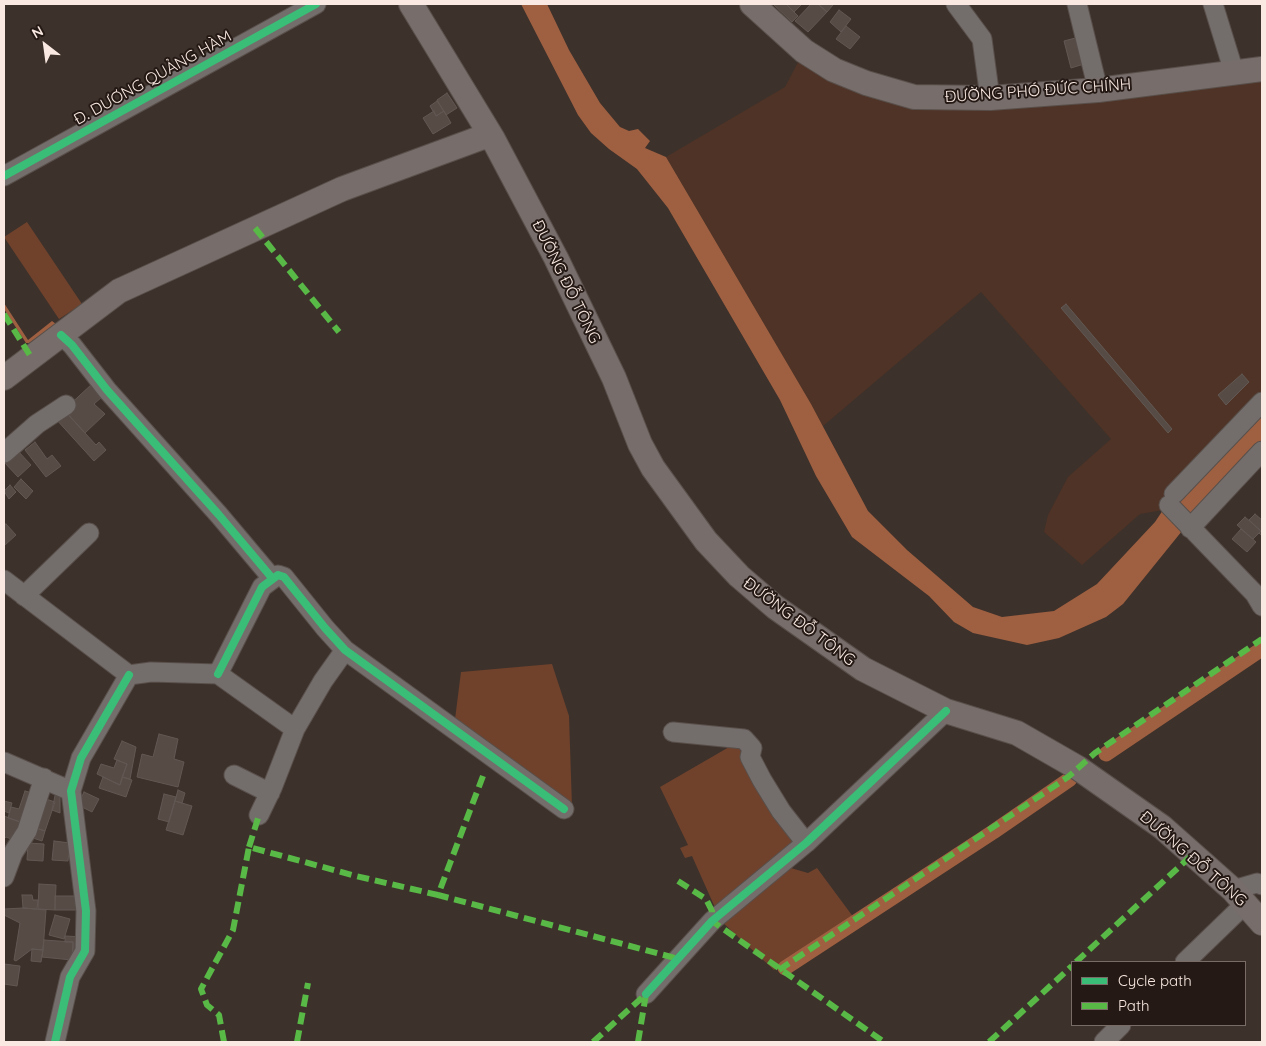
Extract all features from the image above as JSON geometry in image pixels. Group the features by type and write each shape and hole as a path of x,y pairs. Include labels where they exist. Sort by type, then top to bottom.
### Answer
{"main road":[{"name":"ĐƯỜNG ĐỖ TÔNG","path":"411,4 493,139 556,258 614,378 640,444 668,491 706,541 738,576 775,607 863,669 946,711 1017,733 1078,768 1162,827 1239,897 1262,923"},
{"name":"ĐƯỜNG PHÓ ĐỨC CHÍNH","path":"752,4 804,51 834,70 850,77 914,97 990,98 1098,90 1262,69"},
{"path":"4,378 119,292 194,255 342,189 483,137 493,139"}],"street":[{"name":"Đ. DƯƠNG QUẢNG HÀM","path":"4,176 316,4"},
{"path":"956,4 982,39 990,98"},
{"path":"1077,4 1098,90"},
{"path":"1213,4 1234,72"},
{"path":"60,335 72,345 107,390 219,515 272,578"},
{"path":"1262,402 1171,500 1189,527 1255,594 1262,606"},
{"path":"4,453 38,424 66,405"},
{"path":"1189,527 1262,451"},
{"path":"24,596 89,533"},
{"path":"218,674 262,587 278,575 284,577 345,650 564,809"},
{"path":"4,580 129,675 151,672 218,674 295,729"},
{"path":"258,815 270,793 295,729 323,681 345,650"},
{"path":"55,1042 70,977 85,951 86,911 72,791 81,758 129,675"},
{"path":"646,994 712,921 806,843 946,711"},
{"path":"673,732 744,739 754,742 750,757 781,811 806,843"},
{"path":"4,762 72,791"},
{"path":"234,775 270,793"},
{"path":"4,877 13,854 27,831 44,778"},
{"path":"1186,961 1239,897 1256,883 1262,885"},
{"path":"1104,1042 1121,1026"}],"shaded area":[{"path":"521,4 547,4 569,50 600,103 620,127 629,131 638,129 650,141 645,148 666,157 811,404 868,511 907,550 973,607 1002,617 1054,611 1097,584 1155,522 1163,510 1262,408 1262,452 1182,531 1123,604 1106,617 1059,638 1027,645 973,633 954,622 929,596 852,537 816,476 780,400 668,208 637,169 609,149 591,133 578,115"},
{"path":"804,51 901,94 1262,69 1262,408 1163,510 1140,514 1082,565 1044,532 1048,515 1068,477 1111,439 981,292 823,426 666,157 785,87"},
{"path":"27,222 82,304 59,319 4,237"},
{"path":"4,303 28,340 52,321 56,324 29,343 26,343 4,309"},
{"path":"552,664 569,716 572,807 453,735 461,672"},
{"path":"736,743 796,843 770,862 808,873 817,868 854,918 774,970 721,921 692,856 685,858 680,848 688,845 660,787"}],"building":[{"path":"773,4 786,4 798,16 792,22"},
{"path":"786,4 802,4 794,12"},
{"path":"811,4 818,4 827,12 808,32 795,21"},
{"path":"818,4 832,4 833,5 827,12"},
{"path":"839,10 851,19 841,32 830,22"},
{"path":"846,26 860,37 850,49 836,39"},
{"path":"1083,36 1084,64 1071,68 1064,41"},
{"path":"447,93 457,108 446,115 437,100"},
{"path":"437,101 444,111 436,116 430,106"},
{"path":"434,111 436,116 444,111 451,123 433,134 423,118"},
{"path":"1066,304 1172,429 1168,433 1061,308"},
{"path":"1242,374 1249,382 1226,405 1218,395"},
{"path":"92,384 103,396 94,404 105,414 85,433 64,410"},
{"path":"64,410 96,445 99,442 106,450 94,461 55,418"},
{"path":"35,442 47,459 52,455 61,466 46,477 25,450"},
{"path":"17,450 31,465 18,477 4,462"},
{"path":"21,479 33,491 26,499 14,487"},
{"path":"10,485 16,492 9,499 4,491"},
{"path":"1255,514 1262,520 1262,536 1259,533 1261,531 1249,520"},
{"path":"1245,517 1261,531 1253,539 1237,525"},
{"path":"6,524 16,535 5,545 4,525"},
{"path":"1241,529 1256,542 1247,552 1232,539"},
{"path":"159,734 178,739 174,759 184,762 178,787 137,777 142,754 153,757"},
{"path":"122,741 136,747 130,779 122,777 127,764 114,759"},
{"path":"117,760 127,764 120,785 97,774 101,764 114,768"},
{"path":"103,777 120,785 122,777 132,780 126,797 99,788"},
{"path":"178,790 185,793 182,803 175,801"},
{"path":"25,791 36,794 27,824 8,818 11,807 19,809"},
{"path":"56,791 60,792 60,813 52,810"},
{"path":"84,792 99,799 92,812 78,805"},
{"path":"164,794 176,797 169,822 158,819"},
{"path":"40,797 55,802 45,831 30,826"},
{"path":"4,801 12,803 9,813 4,811"},
{"path":"175,801 192,806 183,835 166,830"},
{"path":"4,816 20,822 14,840 6,837 4,839"},
{"path":"30,826 45,831 42,841 27,836"},
{"path":"54,841 70,843 68,861 52,860"},
{"path":"28,843 44,844 43,861 27,860"},
{"path":"39,884 56,885 55,910 38,909"},
{"path":"22,895 32,895 33,900 38,900 37,909 23,908"},
{"path":"55,896 83,896 82,910 55,910"},
{"path":"4,909 46,910 43,950 32,949 16,961 14,960 20,923 4,915"},
{"path":"55,915 70,919 64,939 49,935"},
{"path":"65,936 84,937 73,954 73,942 65,942"},
{"path":"44,940 73,942 72,960 42,957"},
{"path":"32,949 43,950 41,962 31,961"},
{"path":"4,964 20,966 17,986 4,984"}],"waterway":[{"path":"1106,754 1262,649"},
{"path":"785,968 993,832 1070,779"}],"marked path":[{"path":"255,228 339,332"},
{"path":"4,314 31,357"},
{"path":"779,970 1068,777 1095,753 1262,639"},
{"path":"483,776 438,895 679,959"},
{"path":"249,847 259,815"},
{"path":"224,1042 219,1015 207,1005 201,989 233,930 249,847 356,876 438,895"},
{"path":"1077,961 1192,855"},
{"path":"678,881 706,899 712,911 712,921 884,1042"},
{"path":"989,1042 1071,967"},
{"path":"297,1042 308,983"},
{"path":"593,1042 646,994"},
{"path":"638,1042 646,994"}],"cycle path":[{"path":"4,176 316,4"},
{"path":"61,335 72,345 107,390 219,515 272,578"},
{"path":"218,674 262,587 278,575 284,577 345,650 564,809"},
{"path":"55,1042 70,977 85,951 86,911 71,791 81,758 129,675"},
{"path":"646,994 712,921 806,843 946,711"}]}
